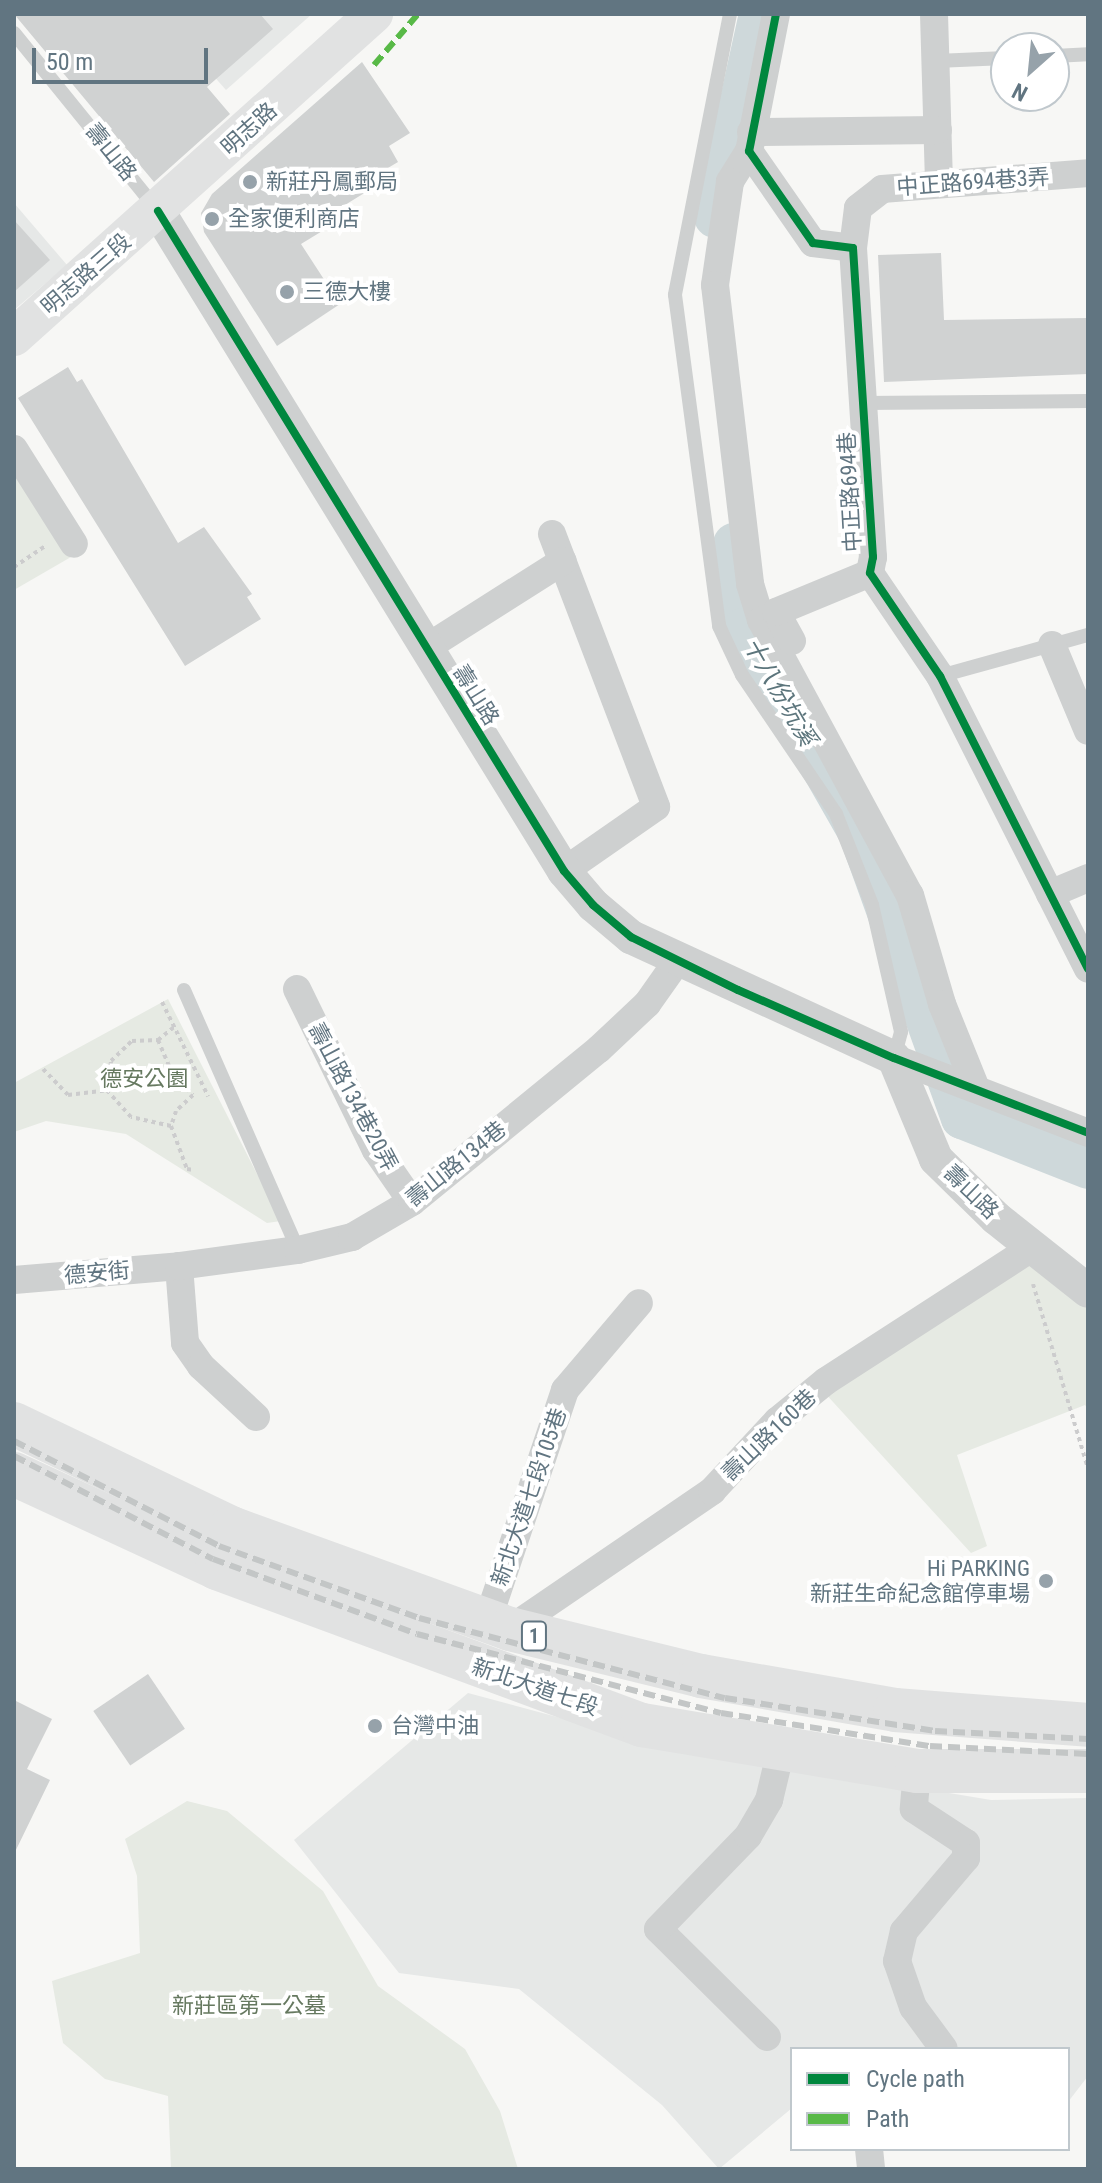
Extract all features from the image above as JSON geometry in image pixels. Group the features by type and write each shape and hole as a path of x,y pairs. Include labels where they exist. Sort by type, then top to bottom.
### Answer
{"main road":[{"name":"明志路","path":"158,211 372,15"},
{"name":"明志路三段","path":"14,337 158,211"},
{"name":"新北大道七段","path":"14,1424 231,1528 486,1640 642,1725 917,1771 1088,1771"},
{"name":"新北大道七段","path":"14,1474 217,1568 486,1640 895,1710 1088,1725"}],"street":[{"path":"776,14 750,142 730,182 715,285 750,584 761,620 910,895 942,1004 975,1088"},
{"path":"934,14 939,183"},
{"path":"750,142 938,130"},
{"path":"750,142 813,243 853,248"},
{"name":"中正路694巷3弄","path":"853,248 852,224 867,197 882,189 1088,173"},
{"name":"壽山路","path":"158,211 564,871 631,937 900,1060 936,1159 1033,1247 1088,1291"},
{"name":"中正路694巷","path":"853,248 873,557 870,573 940,676 1088,969"},
{"path":"14,449 74,544"},
{"path":"552,534 656,807 564,871"},
{"path":"426,648 563,561"},
{"name":"中正路694巷","path":"870,573 776,612 933,900"},
{"path":"1052,645 1088,731"},
{"path":"1050,894 1088,878"},
{"name":"壽山路134巷","path":"179,1266 298,1250 352,1237 412,1202 599,1049 647,1004 678,960"},
{"name":"壽山路134巷20弄","path":"297,989 376,1150 412,1202"},
{"path":"900,1060 1088,1133"},
{"name":"壽山路160巷","path":"486,1640 712,1491 777,1421 826,1381 1033,1247"},
{"path":"179,1266 185,1343 201,1366 256,1417"},
{"name":"德安街","path":"14,1280 179,1266"},
{"name":"新北大道七段105巷","path":"486,1640 565,1390 639,1303"},
{"path":"767,2037 658,1929 748,1836 769,1800 781,1750"},
{"path":"917,1771 914,1809 966,1843 966,1858 904,1931 897,1961 913,2007 943,2047"}],"lane":[{"path":"730,14 675,295 719,626 742,675 836,814 872,905 901,1032 900,1060"},
{"name":"壽山路","path":"14,33 158,211"},
{"path":"936,61 990,59"},
{"path":"863,403 1088,401"},
{"path":"940,676 1088,635"},
{"path":"184,990 298,1250"}],"path":[{"path":"14,567 46,547"},
{"path":"171,1126 131,1117 107,1090 107,1074 119,1049 145,1038 158,1040 174,1027"},
{"path":"158,1040 171,1070 193,1095"},
{"path":"43,1069 68,1095 107,1090"},
{"path":"194,1170 187,1169 171,1126 176,1111 193,1095 205,1092"},
{"path":"1033,1247 1031,1280 1088,1469"}],"shaded area":[{"path":"159,14 312,14 226,90"},
{"path":"14,203 67,265 14,310"},
{"path":"468,1693 661,1745 991,1800 1088,1798 1088,2076 1070,2099 1070,2047 790,2047 790,2110 719,2169 662,2105 519,1989 399,1973 294,1840"}],"green space":[{"path":"14,465 71,557 14,590"},
{"name":"德安公園","path":"168,999 281,1221 267,1223 126,1134 46,1121 14,1132 14,1083"},
{"path":"1029,1262 1088,1309 1088,1410 1085,1405 957,1455 987,1546 971,1553 823,1391"},
{"name":"新莊區第一公墓","path":"187,1801 227,1811 323,1891 378,1986 465,2049 500,2111 518,2169 171,2169 168,2096 105,2079 63,2043 52,1981 140,1953 137,1876 125,1839"}],"building":[{"path":"14,14 260,14 273,29 207,87 230,114 154,182"},
{"path":"362,62 410,133 389,146 398,162 361,184 366,192 332,213 337,222 301,244 340,304 277,346 204,232 201,213 212,194"},
{"path":"14,220 50,260 14,292"},
{"path":"941,253 944,320 1088,318 1088,374 884,382 878,255"},
{"path":"68,367 77,382 82,379 178,543 204,527 252,594 247,597 261,619 185,666 18,398"},
{"path":"148,1674 185,1729 130,1766 93,1711"},
{"path":"14,1700 52,1719 27,1769 50,1780 14,1854"}],"waterway":[{"name":"十八份坑溪","path":"715,217 760,14"},
{"name":"十八份坑溪","path":"734,544 743,629 859,832 962,1118 1088,1168"}],"railway":[{"path":"14,1441 219,1546 419,1618 725,1698 935,1731 1088,1739"},
{"path":"14,1456 213,1559 417,1634 721,1713 930,1746 1088,1754"}],"marked path":[{"path":"374,65 418,14"}],"cycle path":[{"path":"776,14 749,151 813,243 853,248 873,557 870,573 940,676 1088,969"},
{"path":"158,211 564,871 593,905 631,937 738,990 894,1058 1088,1133"}],"place":[{"name":"新莊丹鳳郵局","path":"250,182"},
{"name":"全家便利商店","path":"212,219"},
{"name":"三德大樓","path":"287,292"},
{"name":"Hi PARKING 新莊生命紀念館停車場","path":"1046,1581"},
{"name":"台灣中油","path":"375,1726"}]}
